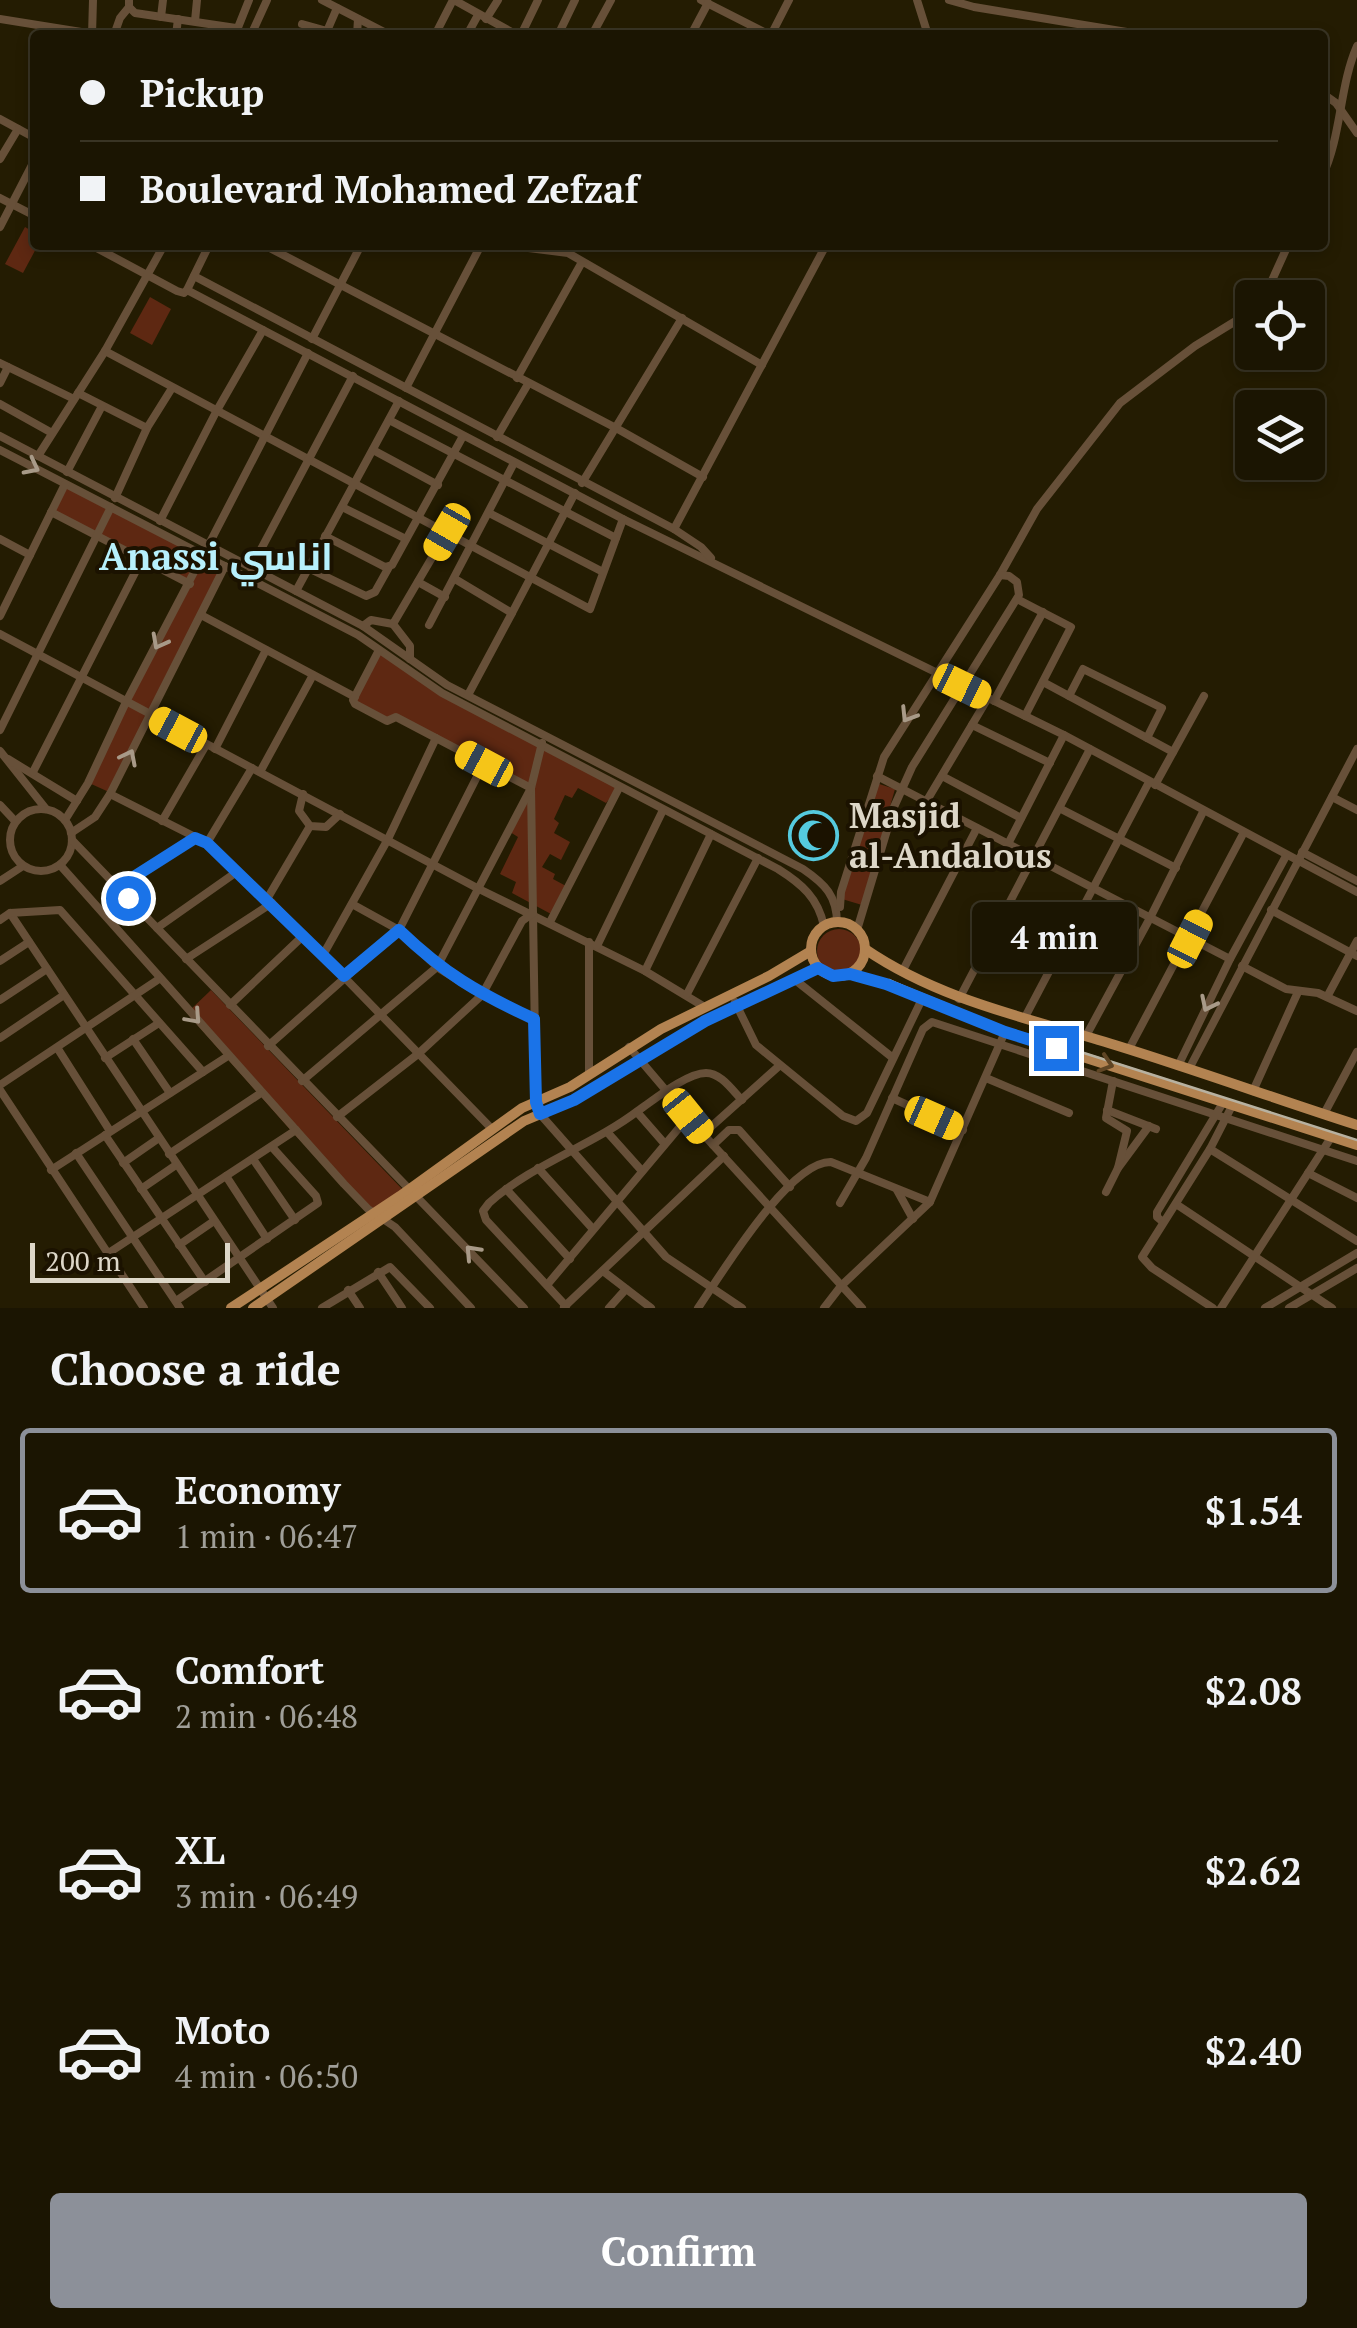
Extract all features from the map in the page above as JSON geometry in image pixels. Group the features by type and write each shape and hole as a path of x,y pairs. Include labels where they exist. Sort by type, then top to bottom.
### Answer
{"main road":[{"path":"1357,1125 1129,1049 959,998 902,972 865,948 856,930 838,923 824,926 814,937 811,952 818,968 833,976 850,974 886,984 1003,1038 1229,1102 1357,1145"},
{"path":"850,974 861,964 865,948"},
{"path":"252,1308 379,1216 629,1048 811,952"},
{"path":"413,1193 491,1128 538,1108 574,1100 638,1059 736,1006 818,968"},
{"path":"231,1308 266,1299"}],"street":[{"path":"93,0 95,30"},
{"path":"161,16 163,0"},
{"path":"195,22 196,0"},
{"path":"236,30 249,0"},
{"path":"253,30 267,0"},
{"path":"322,0 380,30"},
{"path":"438,30 453,0 509,30"},
{"path":"471,30 498,0"},
{"path":"522,30 538,0"},
{"path":"560,30 574,0"},
{"path":"595,30 611,0"},
{"path":"773,30 788,0"},
{"path":"917,0 926,30"},
{"path":"948,0 1117,30"},
{"path":"692,30 704,2 760,30"},
{"path":"116,30 129,4 135,13 227,30"},
{"path":"328,30 337,8"},
{"path":"0,18 54,30"},
{"path":"177,30 178,19"},
{"path":"357,30 358,19"},
{"path":"302,24 321,30"},
{"path":"1328,157 1341,113 1349,64 1357,46"},
{"path":"1328,97 1357,133"},
{"path":"0,119 30,135"},
{"path":"0,159 18,129"},
{"path":"0,227 30,169"},
{"path":"0,198 30,213"},
{"path":"103,250 181,292 187,290 207,250"},
{"path":"38,456 105,352 161,250"},
{"path":"274,250 616,428 702,477"},
{"path":"312,338 357,250"},
{"path":"406,388 478,250"},
{"path":"544,250 568,253 762,364"},
{"path":"674,530 823,250"},
{"path":"1272,280 1286,250"},
{"path":"518,378 582,262"},
{"path":"194,276 674,530 701,547 715,563"},
{"path":"187,290 624,519 1064,735 1357,892"},
{"path":"582,483 682,318"},
{"path":"838,923 841,892 884,757 1038,509 1110,412 1179,357 1235,322"},
{"path":"160,521 264,330"},
{"path":"105,352 590,609 624,519"},
{"path":"208,546 308,352"},
{"path":"0,383 4,365 148,428"},
{"path":"251,568 353,376"},
{"path":"497,437 528,384"},
{"path":"0,730 148,428 172,388"},
{"path":"296,591 399,400"},
{"path":"0,404 52,433"},
{"path":"68,472 102,406"},
{"path":"388,420 616,538"},
{"path":"0,436 68,472 204,556 358,635 541,746 758,858 806,888 818,906 824,926"},
{"path":"308,568 366,596 376,592 464,436"},
{"path":"0,450 64,484 160,521 363,626 410,658 423,675 803,870 830,892 838,923"},
{"path":"372,450 438,485"},
{"path":"429,625 514,462"},
{"path":"0,616 64,484"},
{"path":"468,696 576,494"},
{"path":"342,506 406,540"},
{"path":"51,512 190,584"},
{"path":"490,513 603,572"},
{"path":"394,624 447,532"},
{"path":"325,536 389,567"},
{"path":"0,539 30,555"},
{"path":"65,820 204,556"},
{"path":"33,772 142,558"},
{"path":"46,809 24,813 10,833 10,846 23,866 38,871 60,865 72,837 95,817 110,794 225,566"},
{"path":"197,569 218,580"},
{"path":"856,930 901,790 1017,598 1019,585 1000,575"},
{"path":"455,579 512,613"},
{"path":"418,582 444,598"},
{"path":"1017,598 1071,627 1025,716"},
{"path":"926,802 1043,612"},
{"path":"201,614 355,697"},
{"path":"363,626 371,620 394,624 410,646 410,658"},
{"path":"0,634 478,888 645,970 704,1006"},
{"path":"162,820 266,650"},
{"path":"379,650 355,704 388,722 396,718 530,788"},
{"path":"1069,696 1084,669 1162,708 1147,738"},
{"path":"207,843 314,675"},
{"path":"1043,682 1173,752"},
{"path":"1024,1019 1120,839 1204,696"},
{"path":"972,725 1050,763"},
{"path":"1008,844 1064,735"},
{"path":"545,736 530,788 538,1108 570,1152 666,1257 742,1308"},
{"path":"323,955 388,838 436,738"},
{"path":"959,998 1062,809 1090,749"},
{"path":"1183,1068 1357,750"},
{"path":"0,751 46,809 65,820 72,837 118,887 524,1308"},
{"path":"8,759 77,801"},
{"path":"268,1046 399,930 484,764"},
{"path":"877,776 1230,959"},
{"path":"942,776 1022,818"},
{"path":"302,1080 437,967 530,788"},
{"path":"550,922 620,788"},
{"path":"110,794 207,843 304,935 491,1128"},
{"path":"303,794 299,812 310,826 326,828 340,814"},
{"path":"1332,796 1357,810"},
{"path":"0,805 16,821"},
{"path":"1062,809 1176,868"},
{"path":"589,1074 593,944 663,810"},
{"path":"1086,1036 1203,812"},
{"path":"186,959 270,901 310,826"},
{"path":"902,972 976,828"},
{"path":"645,970 711,834"},
{"path":"1129,1049 1243,834"},
{"path":"118,887 195,838"},
{"path":"0,852 10,846"},
{"path":"1302,852 1357,881"},
{"path":"1183,1068 1230,959 1286,856"},
{"path":"687,994 758,858"},
{"path":"60,865 261,1094 471,1308"},
{"path":"0,881 23,866"},
{"path":"157,928 238,872"},
{"path":"830,892 841,892"},
{"path":"352,904 399,930 437,967 482,995 534,1019"},
{"path":"0,920 10,913 60,909 203,1072"},
{"path":"1271,910 1354,954"},
{"path":"10,913 266,1299"},
{"path":"337,1118 418,1054 482,995 522,920 533,913"},
{"path":"230,1006 304,935"},
{"path":"1327,997 1354,954 1357,941"},
{"path":"0,961 29,942"},
{"path":"1242,966 1279,986 1327,997 1357,1011"},
{"path":"0,1000 46,968"},
{"path":"144,1308 50,1170 0,1087 159,979"},
{"path":"794,979 893,1058"},
{"path":"1253,1090 1298,992"},
{"path":"731,994 756,1046 844,1116 856,1121 866,1115 922,999"},
{"path":"2,1034 64,996"},
{"path":"105,1058 159,1022"},
{"path":"840,1203 928,1023 1003,1038 1113,1082 1357,1162"},
{"path":"824,1308 841,1286 930,1202 1003,1038"},
{"path":"133,1039 170,1093"},
{"path":"629,1048 862,1308"},
{"path":"58,1049 123,1162 204,1282"},
{"path":"1324,1114 1357,1052"},
{"path":"50,1170 228,1056"},
{"path":"704,1134 779,1066"},
{"path":"724,1156 565,1307 484,1215 484,1209 506,1189 538,1168 608,1133 667,1090 698,1074 709,1073 722,1079 742,1100"},
{"path":"986,1078 1069,1113"},
{"path":"1106,1192 1118,1168 1128,1131 1107,1120 1113,1082"},
{"path":"169,1154 261,1094"},
{"path":"892,1098 963,1130"},
{"path":"1229,1102 1210,1149 1142,1257 1152,1268 1217,1308 1332,1136"},
{"path":"1107,1110 1153,1128 1118,1168"},
{"path":"637,1112 664,1143"},
{"path":"547,1285 688,1116"},
{"path":"1163,1222 1156,1212 1221,1118"},
{"path":"107,1254 296,1130"},
{"path":"713,1145 729,1130 738,1130 790,1187"},
{"path":"608,1133 642,1171"},
{"path":"123,1162 159,1138"},
{"path":"76,1153 178,1305 204,1282 316,1205 318,1200 272,1147"},
{"path":"1210,1149 1357,1241"},
{"path":"253,1159 295,1220"},
{"path":"698,1308 770,1206 824,1162 930,1202"},
{"path":"142,1189 176,1165"},
{"path":"538,1168 592,1228"},
{"path":"1308,1172 1333,1189 1357,1198"},
{"path":"226,1176 267,1239"},
{"path":"506,1189 570,1258"},
{"path":"897,1190 913,1219"},
{"path":"1176,1204 1332,1308"},
{"path":"179,1245 214,1221"},
{"path":"1265,1308 1357,1253"},
{"path":"322,1308 378,1272 392,1268 430,1308"},
{"path":"1288,1308 1357,1268"},
{"path":"603,1271 651,1308"},
{"path":"378,1272 402,1308"},
{"path":"609,1308 626,1289"},
{"path":"348,1290 360,1308"}],"shaded area":[{"path":"25,227 30,230 30,250 35,250 23,273 5,264"},
{"path":"150,297 171,309 152,345 130,333"},
{"path":"65,484 225,566 109,792 89,783 189,584 51,512"},
{"path":"379,650 420,679 619,788 606,803 578,788 572,798 565,795 554,819 559,823 554,833 570,842 561,860 550,854 542,867 566,886 551,914 512,893 516,882 500,874 518,837 510,832 530,788 392,717 389,721 352,702"},
{"path":"876,783 895,789 862,905 842,899"},
{"path":"839,929 854,936 861,951 854,966 839,973 824,966 817,951 824,936"},
{"path":"211,990 404,1191 371,1213 295,1135 187,1013"}],"tram line":[{"path":"889,980 971,1017 1357,1140"}],"place":[{"name":"Masjid al-Andalous","path":"814,836"}],"district":[{"name":"Anassi اناسي","path":"216,557"}],"route":[{"path":"128,898 118,887 195,838 207,843 344,976 399,930 437,967 482,995 534,1019 536,1102 540,1114 574,1100 705,1021 818,968 833,976 850,974 886,984 1056,1048"}]}
